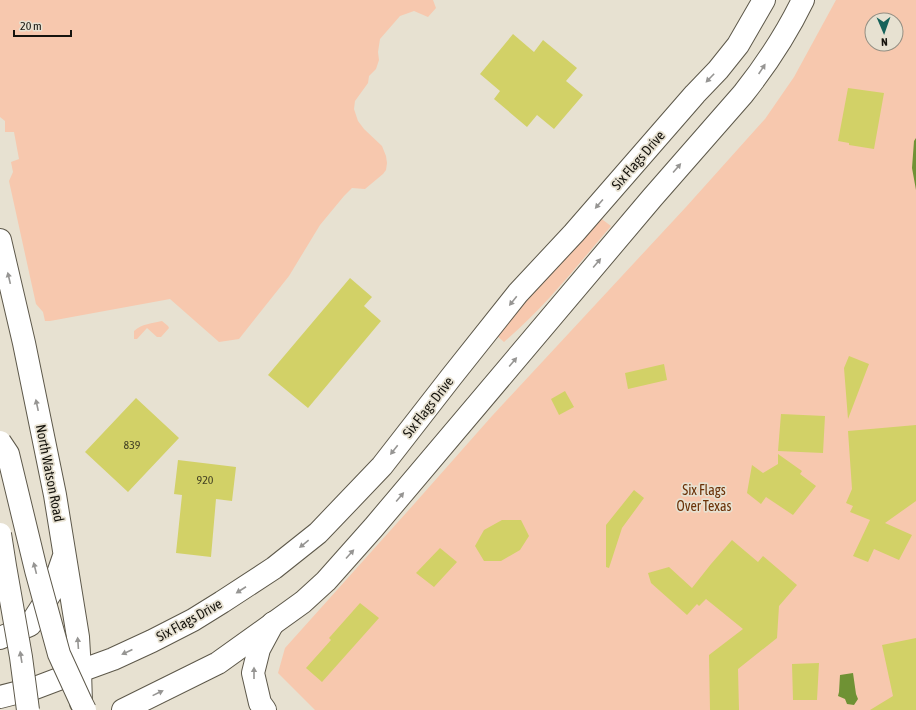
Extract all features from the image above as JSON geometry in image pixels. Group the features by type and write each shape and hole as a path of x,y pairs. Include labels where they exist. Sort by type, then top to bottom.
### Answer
{"main road":[{"name":"Six Flags Drive","path":"0,698 35,688 113,659 152,641 222,602 274,568 318,533 382,466 518,293 574,233 695,94 718,70 738,44 764,0"},
{"path":"124,710 218,663 303,602 326,581 380,520 652,198 743,94 778,44 803,0"},
{"path":"625,174 652,198"},
{"name":"North Watson Road","path":"0,240 27,358 55,495 78,637 81,710"},
{"path":"0,442 8,454 36,570 59,654 86,710"},
{"path":"0,534 21,657 28,710"},
{"path":"0,638 30,625 52,591 65,554"},
{"path":"265,710 260,703 253,673 259,649 273,623"}],"green space":[{"path":"0,0 433,0 436,8 428,17 414,11 400,16 380,39 378,52 379,60 376,69 369,76 368,83 355,101 354,109 358,121 364,129 382,146 386,156 386,170 365,189 352,188 344,196 320,225 289,276 239,339 219,342 170,299 45,321 43,312 36,304 9,181 13,172 11,162 19,159 14,132 5,132 5,121 0,117"},
{"name":"Six Flags Over Texas","path":"836,0 916,0 916,710 315,710 278,673 285,648 492,416 686,207 765,119 794,77"},
{"path":"599,217 611,226 546,301 504,342 496,335"},
{"path":"162,321 169,328 161,337 157,337 147,328 137,339 134,339 134,331 140,327"}],"shaded area":[{"path":"916,138 916,190 912,168 914,141"},
{"path":"853,673 858,699 854,705 847,704 845,699 838,696 840,675"}],"building":[{"path":"513,34 534,52 543,40 577,68 566,81 583,95 554,129 537,115 527,127 494,99 500,91 480,74"},
{"path":"848,88 884,93 874,149 849,145 849,143 838,141"},
{"path":"350,278 372,297 364,306 381,321 308,408 268,375"},
{"path":"849,356 869,364 848,419 844,368"},
{"path":"664,364 667,380 628,389 625,373"},
{"path":"565,391 574,407 559,415 551,399"},
{"path":"136,398 179,438 128,492 85,452"},
{"path":"781,414 825,416 823,453 778,451"},
{"path":"916,425 916,501 885,523 912,535 899,560 874,549 868,562 853,556 870,520 850,512 853,506 846,503 852,489 848,431"},
{"path":"778,454 802,471 800,474 816,486 793,515 766,497 761,504 747,493 752,465 763,473 778,464"},
{"path":"178,460 236,467 232,501 216,499 211,557 176,553 182,495 174,494"},
{"path":"634,490 644,498 622,528 609,568 606,567 606,525"},
{"path":"502,520 521,520 529,536 520,550 501,561 484,561 475,546 484,530"},
{"path":"732,540 758,562 763,556 797,585 779,606 777,638 738,669 739,710 710,710 709,655 743,629 706,599 699,606 697,604 687,615 651,583 648,573 669,567 692,588"},
{"path":"440,548 457,562 434,587 416,573"},
{"path":"360,603 379,618 322,682 306,668 331,640 329,638"},
{"path":"916,638 916,710 870,710 893,696 882,645"},
{"path":"819,663 817,700 793,700 792,664"}]}
